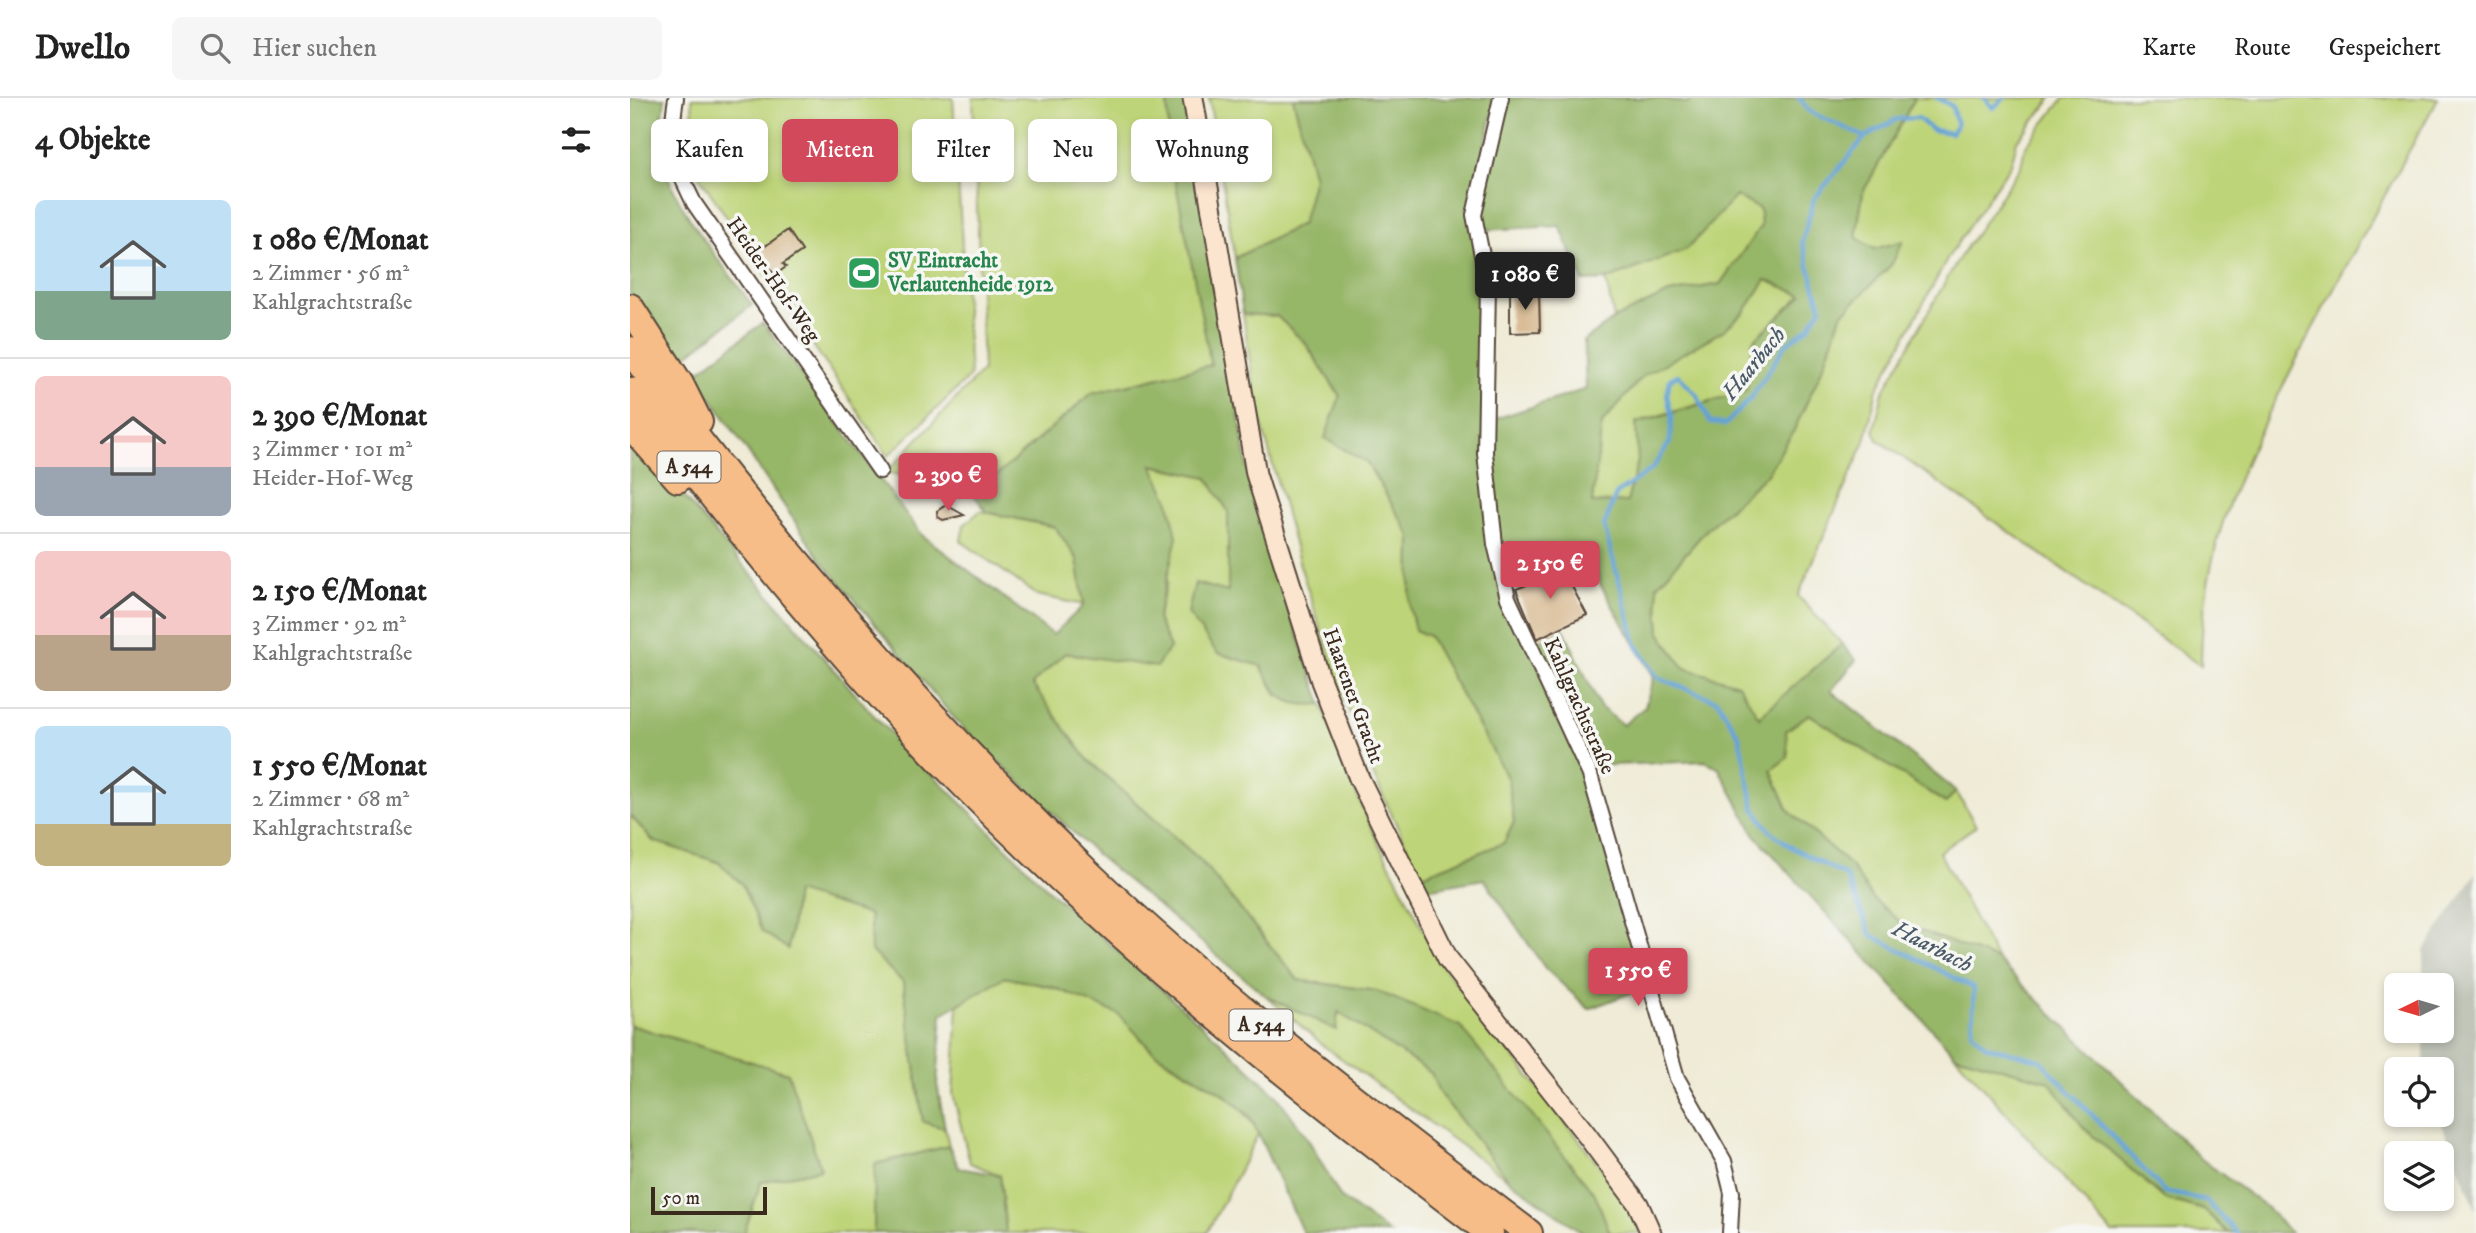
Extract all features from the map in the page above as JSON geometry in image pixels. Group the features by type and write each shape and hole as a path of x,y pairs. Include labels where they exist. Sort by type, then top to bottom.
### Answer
{"highway":[{"path":"630,307 680,384 731,482"},
{"name":"A 544","path":"630,351 731,482 920,704 1087,872 1253,1018 1529,1233"},
{"name":"A 544","path":"630,391 748,543 943,763 1063,881 1238,1038 1490,1233"},
{"path":"630,425 694,497 748,543"}],"main road":[{"name":"Haarener Gracht","path":"1193,98 1256,474 1321,681 1359,778 1448,959 1638,1204 1651,1233"}],"street":[{"name":"Heider-Hof-Weg","path":"676,98 672,126 673,159 694,202 880,471"},
{"name":"Kahlgrachtstraße","path":"1501,98 1474,215 1488,286 1485,453 1495,544 1508,598 1590,775 1677,1078 1724,1161 1732,1193 1730,1233"}],"shaded area":[{"path":"2476,873 2476,1210 2454,1155 2454,1141 2448,1141 2443,1127 2454,1127 2454,1057 2424,1057 2424,1043 2454,1043 2454,973 2424,973 2424,951"}],"green space":[{"path":"630,98 665,98 662,119 651,119 651,182 670,182 702,237 752,305 682,359 630,294"},
{"name":"SV Eintracht Verlautenheide 1912","path":"692,98 953,98 954,119 912,119 912,182 958,182 970,376 888,456 703,182 768,182 768,119 693,119"},
{"path":"973,98 1167,98 1168,119 1131,119 1131,182 1176,182 1212,365 1092,393 974,495 887,472 983,370 976,182 1014,182 1014,119 974,119"},
{"path":"1167,98 1185,98 1189,119 1168,119"},
{"path":"1209,98 1293,98 1314,178 1302,224 1235,258 1223,182 1272,182 1272,119 1212,119"},
{"path":"1293,98 1496,98 1469,215 1482,286 1491,546 1584,775 1646,987 1589,1009 1545,968 1484,879 1427,889 1420,876 1504,843 1514,822 1508,779 1429,636 1415,630 1410,608 1411,536 1367,463 1325,438 1340,396 1306,344 1277,316 1243,314 1235,258 1302,224 1314,178"},
{"path":"1505,98 1658,98 1689,103 1690,98 1915,98 1863,192 1856,237 1874,249 1903,241 1892,264 1841,315 1824,365 1794,430 1766,475 1708,528 1657,586 1660,633 1684,668 1738,684 1759,717 1842,644 1856,660 1831,691 1956,791 1946,803 1809,714 1786,731 1788,757 1771,770 1789,811 1851,866 1872,898 1903,924 1997,960 2200,1158 2267,1208 2291,1233 2228,1233 2204,1210 2165,1199 2084,1128 2049,1081 1955,1055 1755,835 1718,767 1705,761 1590,766 1533,643 1564,630 1600,707 1623,725 1645,707 1654,677 1600,584 1590,546 1507,580 1499,543 1489,421 1586,389 1584,341 1614,319 1669,293 1720,284 1761,226 1760,209 1736,196 1687,249 1606,280 1583,281 1560,226 1483,230 1479,202","holes":["1766,280 1802,295 1753,341 1746,391 1636,423 1638,461 1627,502 1592,503 1602,423 1643,376 1724,330 1744,312"]},
{"path":"1915,98 2052,98 2017,141 2011,164 1949,256 1877,389 1865,441 1798,596 1842,644 1759,717 1737,684 1684,668 1660,633 1657,586 1708,528 1766,475 1794,430 1824,365 1841,315 1892,264 1856,238 1863,192"},
{"path":"2064,98 2438,98 2306,341 2247,459 2219,535 2209,576 2203,619 2201,666 1878,440 1874,430 1883,392 1956,263 2021,166 2025,147"},
{"path":"1176,182 1199,182 1249,476 1276,572 1322,704 1290,702 1272,686 1261,666 1217,653 1188,613 1195,583 1228,592 1228,511 1207,477 1152,465 1168,498 1177,537 1157,619 1170,648 1156,667 1065,653 1032,684 1088,760 1201,861 1298,980 1377,991 1460,1026 1595,1194 1610,1233 1583,1233 1509,1180 1440,1094 1431,1073 1338,1012 1336,1030 1266,996 1096,854 960,725 821,560 695,374 763,323 922,535 1053,635 1084,605 1077,559 1055,527 987,512 974,495 1092,393 1211,365"},
{"path":"1736,195 1760,209 1761,226 1720,284 1669,293 1614,319 1606,280 1687,249"},
{"path":"1766,280 1803,294 1753,341 1746,391 1636,422 1638,461 1627,502 1591,503 1602,423 1643,376 1724,330 1744,312"},
{"path":"1243,314 1277,316 1306,344 1340,397 1325,438 1367,463 1411,536 1410,608 1415,630 1429,636 1508,779 1514,822 1504,843 1420,876 1373,774 1335,674 1300,565 1257,407"},
{"path":"630,435 877,719 1053,894 1220,1041 1277,1096 1308,1139 1341,1198 1389,1233 1303,1233 1250,1116 1224,1094 1154,1052 1118,1014 1053,987 1004,977 942,1014 937,1084 945,1128 923,1122 903,982 871,951 870,915 796,892 788,949 762,931 742,884 718,862 653,841 630,815"},
{"path":"1151,465 1207,477 1228,511 1228,593 1217,653 1261,666 1277,695 1322,704 1351,782 1379,844 1441,964 1606,1174 1630,1210 1641,1233 1610,1233 1595,1194 1377,991 1298,980 1201,861 1088,760 1031,684 1065,653 1170,648 1157,619 1167,583 1168,498"},
{"path":"980,511 1055,527 1078,559 1084,605 1037,595 961,541 964,525"},
{"path":"1809,714 1945,803 1956,791 1976,826 1939,852 1997,960 1903,924 1872,898 1851,866 1789,811 1771,770 1788,757 1785,731"},
{"path":"630,815 653,841 718,862 742,884 762,931 788,948 796,891 870,915 871,951 903,982 923,1122 945,1128 949,1146 875,1164 874,1233 744,1233 761,1182 821,1169 788,1073 630,1025"},
{"path":"1004,977 1047,986 1105,1006 1127,1022 1154,1052 1226,1096 1249,1119 1258,1134 1207,1233 1006,1233 1000,1175 970,1163 953,1094 958,1005"},
{"path":"1266,996 1335,1029 1338,1012 1431,1073 1440,1094 1509,1180 1324,1046"},
{"path":"630,1025 788,1073 821,1169 761,1182 744,1233 630,1233"},
{"path":"1955,1055 2049,1081 2084,1128 2165,1199 2204,1210 2228,1233 2112,1233"},
{"path":"949,1146 959,1168 1000,1175 1006,1233 874,1233 875,1164"}],"building":[{"path":"788,230 802,251 783,264 786,267 775,275 770,268 766,271 754,254"},
{"path":"1510,291 1539,291 1540,332 1510,333"},
{"path":"946,505 964,515 943,520 938,517 937,511"},
{"path":"1559,562 1587,615 1537,639 1516,589 1532,583 1530,574"}],"waterway":[{"path":"1799,98 1810,112 1865,137"},
{"name":"Haarbach","path":"1937,98 1952,106 1957,125 1951,133 1932,130 1918,118 1897,119 1865,137 1814,199 1802,242 1821,308 1808,328 1786,344 1751,398 1725,425 1710,422 1697,395 1678,375 1670,379 1667,395 1672,417 1670,442 1652,469 1616,494 1604,526 1636,644 1658,678 1718,701 1739,736 1754,808 1770,831 1791,847 1846,876 1871,935 1974,988 1972,1032 1986,1046 2040,1060 2165,1192 2205,1200 2237,1233"},
{"name":"Haarbach","path":"1984,98 1993,108 2004,98"}],"place":[{"name":"SV Eintracht Verlautenheide 1912","path":"864,273"}]}
